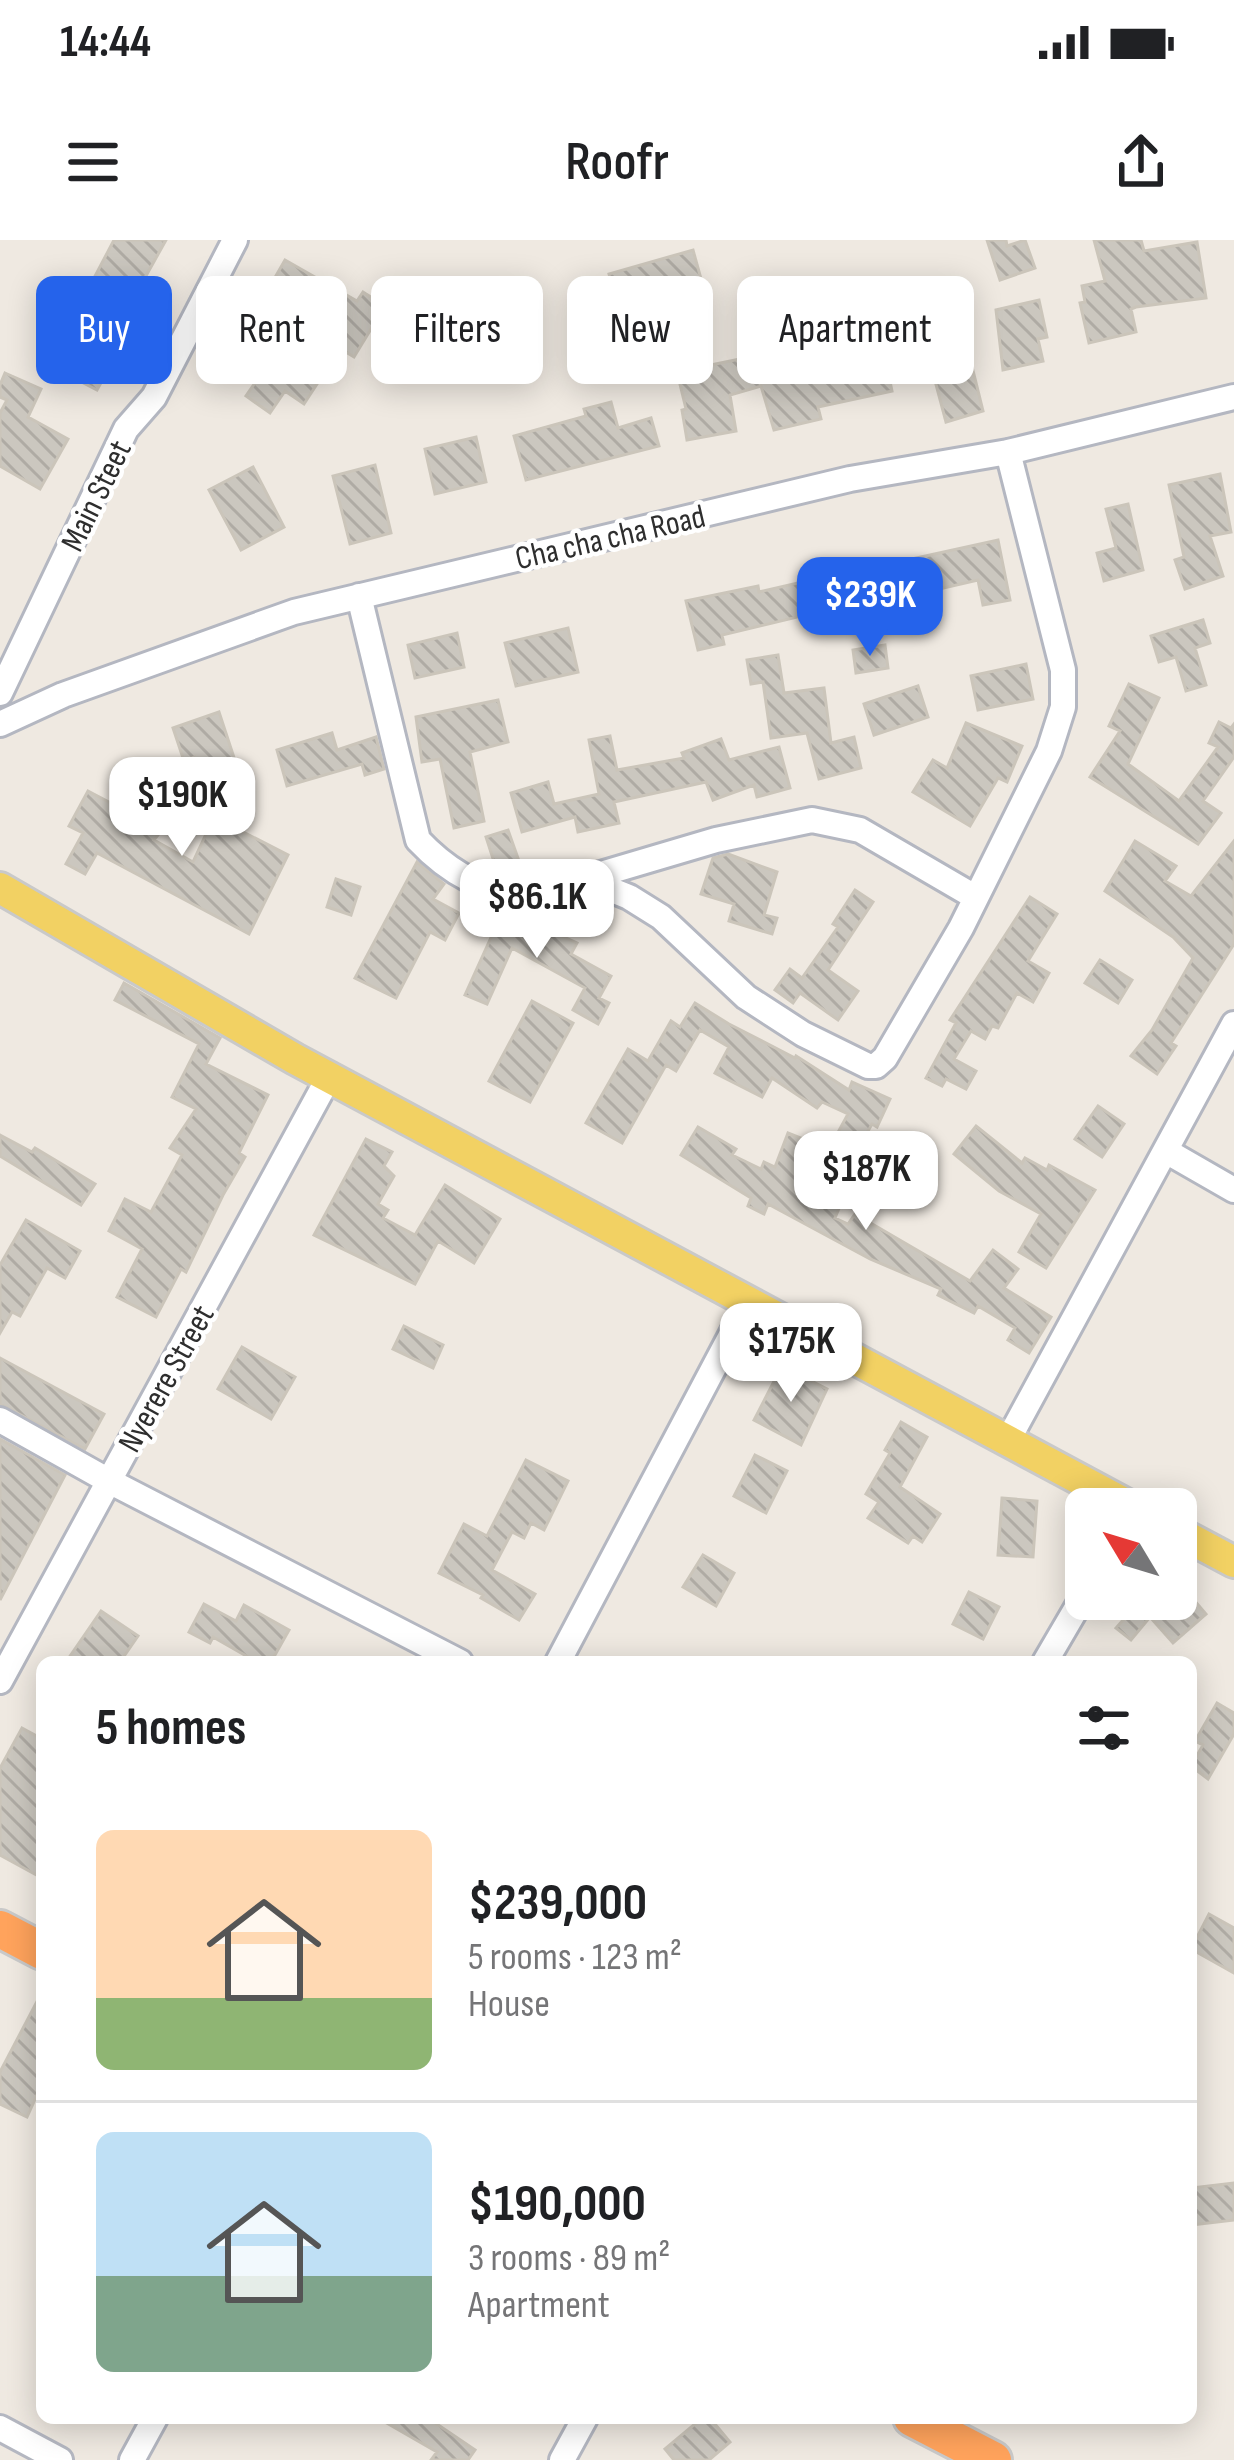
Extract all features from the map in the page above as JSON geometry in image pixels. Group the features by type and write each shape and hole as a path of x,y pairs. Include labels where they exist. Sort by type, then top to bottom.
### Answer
{"highway":[{"path":"0,1929 36,1948"},
{"path":"924,2424 993,2460"}],"main road":[{"path":"0,888 295,1059 1094,1488"},
{"path":"1197,1542 1234,1562"}],"street":[{"name":"Main Steet","path":"0,693 126,429 154,398 235,240"},
{"name":"Cha cha cha Road","path":"0,724 63,694 294,612 850,479 1007,452 1234,397"},
{"path":"587,880 661,916 746,997 803,1034 868,1066 885,1058 975,897 1049,751 1063,707 1063,670 1007,452"},
{"path":"359,596 418,840 452,869 484,887 530,896 716,840 812,820 860,830 975,897"},
{"path":"1007,1442 1234,1024"},
{"name":"Nyerere Street","path":"0,1681 330,1075"},
{"path":"1166,1150 1234,1190"},
{"path":"561,1656 747,1305"},
{"path":"0,1420 448,1656"},
{"path":"1049,1656 1070,1620"},
{"path":"132,2460 152,2424"},
{"path":"562,2460 582,2424"},
{"path":"0,2428 60,2460"}],"building":[{"path":"114,240 166,240 146,276 95,276"},
{"path":"987,240 1006,240 1007,246 1025,240 1035,268 1000,280"},
{"path":"1094,240 1141,240 1144,251 1197,242 1206,298 1136,307 1131,309 1136,332 1089,343 1080,303 1085,302 1082,286 1105,281"},
{"path":"693,250 700,276 610,276"},
{"path":"285,260 313,276 276,276"},
{"path":"363,292 371,297 371,329 354,357 347,353 347,295 357,301"},
{"path":"1039,300 1047,337 1038,339 1043,361 1003,370 996,310"},
{"path":"737,360 737,384 891,384 892,391 818,407 821,419 774,430 761,386 730,395 736,431 687,440 680,384 713,384 713,365"},
{"path":"5,373 41,389 28,417 68,439 40,489 0,466 0,413 7,400 0,397 0,385"},
{"path":"974,375 983,411 946,422 936,384 974,384"},
{"path":"254,384 317,384 304,404 285,391 270,413 246,396"},
{"path":"611,402 618,428 651,418 659,446 526,480 514,436 586,416 584,409"},
{"path":"476,437 486,482 435,494 425,449"},
{"path":"375,465 391,533 350,544 333,476"},
{"path":"253,467 284,527 241,550 209,490"},
{"path":"1220,474 1231,532 1210,536 1223,576 1185,589 1175,560 1184,557 1169,485"},
{"path":"1128,504 1143,570 1104,581 1097,553 1116,548 1106,509"},
{"path":"998,540 1010,600 983,605 978,580 870,605 862,570"},
{"path":"828,576 835,608 722,635 724,644 698,650 686,601 758,586 759,592"},
{"path":"1203,620 1210,643 1195,648 1206,685 1186,691 1176,657 1159,662 1151,636"},
{"path":"568,628 578,672 516,686 505,643"},
{"path":"457,633 464,667 415,678 408,645"},
{"path":"885,645 888,668 856,673 853,650"},
{"path":"778,655 784,693 824,688 831,743 854,737 861,768 819,779 807,733 771,738 763,682 751,684 747,660"},
{"path":"1026,664 1033,699 978,710 971,676"},
{"path":"1129,684 1159,698 1128,764 1179,801 1218,747 1209,743 1219,722 1231,728 1234,724 1234,757 1203,801 1221,813 1198,844 1090,777 1120,731 1109,726"},
{"path":"918,686 928,717 874,735 864,704"},
{"path":"498,700 508,742 470,752 484,821 454,828 440,759 422,762 416,717"},
{"path":"219,712 242,782 196,798 186,766 192,758 184,761 173,728"},
{"path":"966,723 1022,746 1007,782 998,778 970,826 913,792 933,760 947,768"},
{"path":"332,733 337,750 376,737 384,769 365,775 362,764 287,786 277,750"},
{"path":"610,736 617,770 684,758 682,753 721,739 729,760 779,747 790,788 757,797 754,785 713,800 706,782 614,802 619,823 578,832 575,817 522,832 511,793 548,782 554,804 599,794 589,740"},
{"path":"88,791 143,820 163,795 179,808 154,840 193,862 214,817 288,855 249,934 97,853 85,874 66,864 83,833 69,826"},
{"path":"508,830 519,861 496,868 486,837"},
{"path":"1135,841 1176,866 1165,881 1191,896 1234,841 1234,944 1171,1043 1176,1046 1157,1074 1131,1056 1152,1030 1193,958 1173,937 1105,891"},
{"path":"728,854 777,872 764,915 777,918 772,934 729,921 734,904 701,894 713,858"},
{"path":"417,862 444,884 433,899 459,913 445,940 430,932 396,998 355,978"},
{"path":"336,879 360,887 351,915 327,907"},
{"path":"855,890 873,902 828,970 858,991 838,1020 800,993 793,1003 775,990 790,969 802,978 838,927 833,924"},
{"path":"1030,897 1057,914 1028,961 1049,973 1033,1002 1017,993 998,1028 992,1026 985,1039 971,1031 954,1059 976,1071 966,1089 946,1079 942,1086 926,1078 956,1023 950,1020"},
{"path":"498,907 577,943 571,954 611,976 599,998 609,1003 598,1024 573,1010 585,988 512,948 487,1004 465,995 493,933 486,929"},
{"path":"1100,960 1132,980 1118,1003 1085,983"},
{"path":"124,983 220,1038 206,1064 268,1095 239,1153 245,1157 186,1272 181,1269 156,1317 117,1297 142,1249 109,1231 125,1199 151,1212 182,1155 170,1148 196,1109 172,1097 199,1044 115,1000"},
{"path":"532,1001 573,1023 530,1102 489,1081"},
{"path":"695,1003 849,1090 852,1082 890,1099 877,1127 872,1124 850,1163 828,1151 848,1114 822,1102 817,1108 772,1078 762,1097 715,1073 729,1047 700,1030 676,1071 666,1065 622,1143 586,1123 628,1049 648,1061 671,1021 680,1027"},
{"path":"1098,1106 1124,1124 1102,1157 1075,1139"},
{"path":"976,1126 1022,1163 1025,1158 1047,1170 1049,1165 1095,1190 1046,1268 1019,1252 1041,1214 999,1191 954,1154"},
{"path":"698,1127 736,1149 732,1155 761,1169 764,1162 775,1167 788,1133 811,1142 796,1181 840,1206 835,1218 848,1224 855,1214 970,1281 993,1250 1018,1269 1004,1288 1051,1317 1029,1353 1008,1340 1015,1328 978,1306 974,1313 938,1295 941,1289 870,1259 768,1204 764,1214 748,1206 751,1198 681,1155"},
{"path":"907,1133 932,1148 919,1172 893,1155"},
{"path":"0,1135 32,1152 35,1148 95,1184 81,1205 0,1156"},
{"path":"366,1139 392,1152 384,1166 394,1176 378,1204 388,1210 383,1218 415,1235 445,1185 500,1219 474,1263 438,1241 415,1284 314,1235"},
{"path":"26,1220 80,1251 65,1278 47,1268 20,1316 12,1312 0,1333 0,1265"},
{"path":"404,1326 443,1345 433,1368 393,1349"},
{"path":"242,1347 295,1377 271,1419 218,1389"},
{"path":"0,1358 104,1414 85,1449 0,1404"},
{"path":"782,1366 827,1389 801,1445 754,1420"},
{"path":"901,1422 927,1437 900,1487 940,1514 922,1542 913,1536 908,1543 868,1518 879,1502 866,1494 890,1453 885,1450"},
{"path":"0,1439 65,1475 0,1600"},
{"path":"755,1455 787,1471 766,1513 734,1496"},
{"path":"526,1460 568,1481 544,1530 531,1523 524,1538 512,1532 492,1570 535,1594 519,1620 439,1573 464,1524 487,1536"},
{"path":"1002,1498 1037,1501 1033,1557 998,1555"},
{"path":"703,1555 734,1573 716,1606 683,1587"},
{"path":"969,1592 999,1607 983,1639 953,1624"},
{"path":"204,1604 236,1621 244,1605 289,1630 274,1656 246,1656 213,1637 210,1643 189,1632"},
{"path":"1197,1604 1206,1614 1173,1643 1153,1620 1197,1620"},
{"path":"101,1611 138,1636 124,1656 70,1656"},
{"path":"1123,1620 1148,1620 1131,1640 1116,1628"},
{"path":"1217,1703 1234,1713 1234,1734 1208,1779 1197,1771 1203,1745 1197,1738"},
{"path":"22,1728 36,1736 36,1875 0,1855 0,1768"},
{"path":"1209,1914 1234,1928 1234,1973 1197,1952 1197,1937"},
{"path":"36,2003 36,2097 27,2117 0,2104 0,2072"},
{"path":"1234,2183 1234,2220 1197,2224 1197,2187"},
{"path":"388,2424 437,2424 475,2450 468,2460 431,2460 437,2452"},
{"path":"695,2424 715,2424 730,2442 709,2460 674,2460 665,2449"}]}
